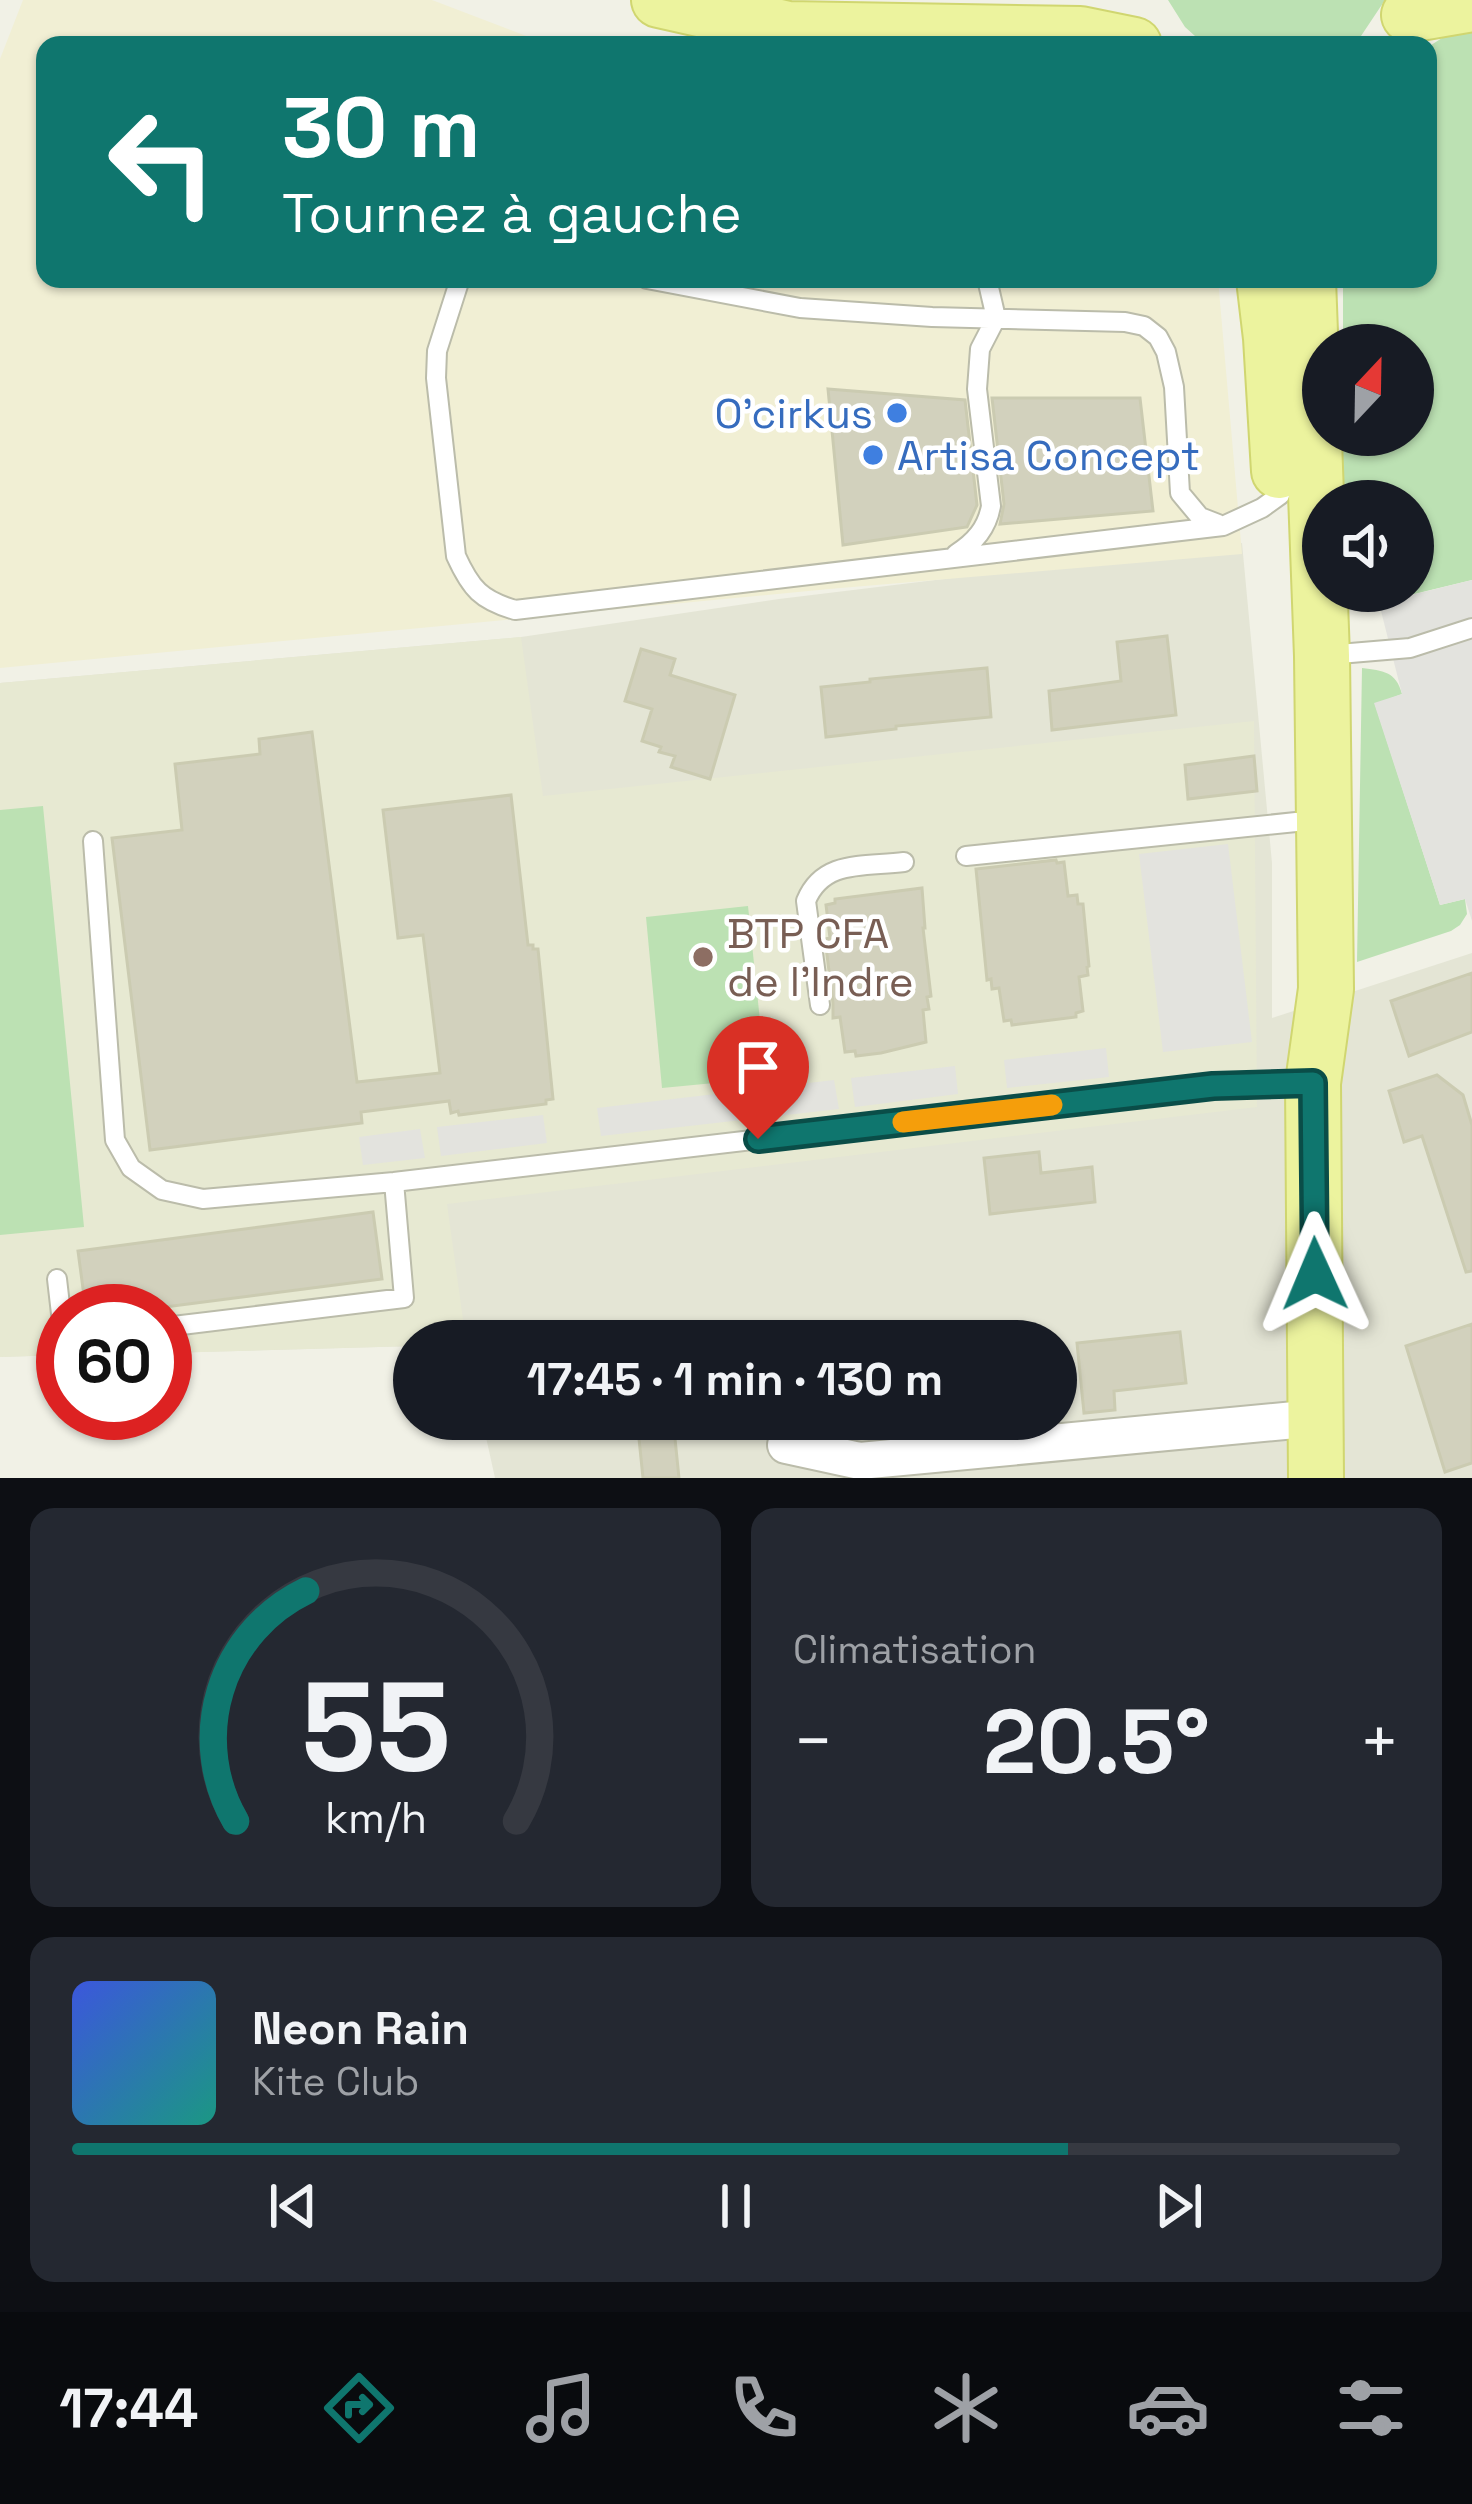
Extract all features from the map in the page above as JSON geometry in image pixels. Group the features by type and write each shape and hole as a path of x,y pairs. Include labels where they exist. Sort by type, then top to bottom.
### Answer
{"main road":[{"path":"659,0 788,29 1090,36"},
{"path":"1134,0 1153,36"},
{"path":"1403,20 1472,4"},
{"path":"1265,288 1296,822 1292,949 1313,1083"},
{"path":"1309,288 1322,656 1326,989 1313,1083 1316,1478"}],"street":[{"path":"786,1444 860,1461 1316,1418"}],"lane":[{"path":"457,288 437,352 436,378 456,556 468,583 490,603 515,610 1223,526 1280,495"},
{"path":"694,288 800,308 1144,326 1166,352 1174,387 1180,493 1200,517 1223,526"},
{"path":"950,558 970,545 989,520 977,388 980,349 996,318 989,288"},
{"path":"1322,656 1410,648 1472,628"},
{"path":"966,856 1296,822"},
{"path":"93,841 115,1140 131,1168 161,1190 203,1199 394,1182 1213,1086 1313,1083"},
{"path":"820,1004 806,901 812,886 826,872 904,862"},
{"path":"192,1324 404,1298 394,1182"},
{"path":"57,1279 58,1284"}],"shaded area":[{"path":"23,0 432,0 526,36 36,36 36,288 1219,288 1242,554 0,668 0,59"},
{"name":"BTP CFA de l'Indre","path":"1242,543 1272,863 1272,1018 1472,953 1472,1478 495,1478 487,1440 1077,1440 1077,1320 393,1320 393,1347 192,1352 192,1284 36,1284 36,1356 0,1357 0,683 521,637 779,599"},
{"path":"1472,580 1472,921 1465,899 1440,905 1374,703 1402,694 1381,612 1434,612 1434,589"},
{"name":"BTP CFA de l'Indre","path":"521,637 543,796 1254,721 1257,1107 447,1204 463,1320 393,1320 393,1347 192,1352 192,1284 36,1284 36,1356 0,1357 0,683"},
{"path":"1228,844 1252,1042 1163,1052 1139,854"},
{"path":"1106,1048 1109,1077 1007,1088 1004,1060"},
{"path":"955,1066 958,1094 855,1107 851,1078"},
{"path":"834,1080 839,1109 601,1136 597,1108"},
{"path":"543,1115 547,1143 441,1156 437,1127"},
{"path":"420,1129 425,1158 363,1165 359,1137"}],"green space":[{"path":"1168,0 1385,0 1361,36 1195,36"},
{"path":"1472,25 1472,580 1434,589 1434,480 1343,480 1343,456 1434,456 1434,324 1343,324 1343,288 1437,288 1437,41"},
{"path":"1362,668 1388,673 1399,686 1402,694 1375,704 1440,905 1465,899 1467,914 1451,931 1357,962"},
{"path":"43,806 84,1227 0,1235 0,810"},
{"path":"748,906 766,1078 662,1088 646,917"}],"building":[{"path":"828,389 965,400 977,505 967,527 843,545"},
{"path":"992,398 1140,398 1153,511 1000,524 1004,504"},
{"path":"1167,636 1176,715 1052,730 1049,691 1121,681 1117,642"},
{"path":"641,649 675,659 670,675 735,695 710,779 671,767 675,756 642,741 652,709 625,701"},
{"path":"987,668 991,717 826,737 821,687"},
{"path":"312,732 357,1082 440,1073 423,935 398,938 383,810 511,795 528,945 538,949 553,1099 546,1104 459,1115 458,1111 451,1113 449,1101 361,1112 362,1123 150,1150 112,838 182,830 175,764 260,754 259,739"},
{"path":"1254,756 1257,791 1188,799 1185,765"},
{"path":"1064,862 1068,896 1077,895 1078,904 1083,904 1089,966 1088,975 1079,977 1083,1011 1076,1017 1012,1025 1011,1020 1004,1021 999,988 992,989 991,979 987,980 976,869"},
{"path":"922,888 931,996 927,997 929,1009 923,1010 926,1042 881,1053 856,1056 855,1051 845,1052 840,1017 833,1018 826,905 835,899"},
{"path":"1472,973 1472,1032 1409,1056 1391,1001"},
{"path":"1437,1075 1463,1095 1472,1125 1472,1271 1466,1272 1422,1136 1404,1142 1389,1091"},
{"path":"1039,1152 1041,1173 1092,1167 1095,1202 990,1214 984,1158"},
{"path":"373,1212 382,1279 192,1304 192,1284 82,1284 78,1251"},
{"path":"1472,1324 1472,1463 1445,1472 1406,1346"},
{"path":"1180,1332 1186,1383 1114,1391 1115,1410 1084,1413 1077,1343"},
{"path":"639,1440 675,1440 679,1478 643,1478"}],"slow traffic":[{"path":"903,1122 1052,1105"}],"place":[{"name":"O'cirkus","path":"897,413"},
{"name":"Artisa Concept","path":"873,455"},
{"name":"BTP CFA de l'Indre","path":"703,957"}],"route":[{"path":"758,1139 1213,1086 1313,1083 1315,1274"}]}
